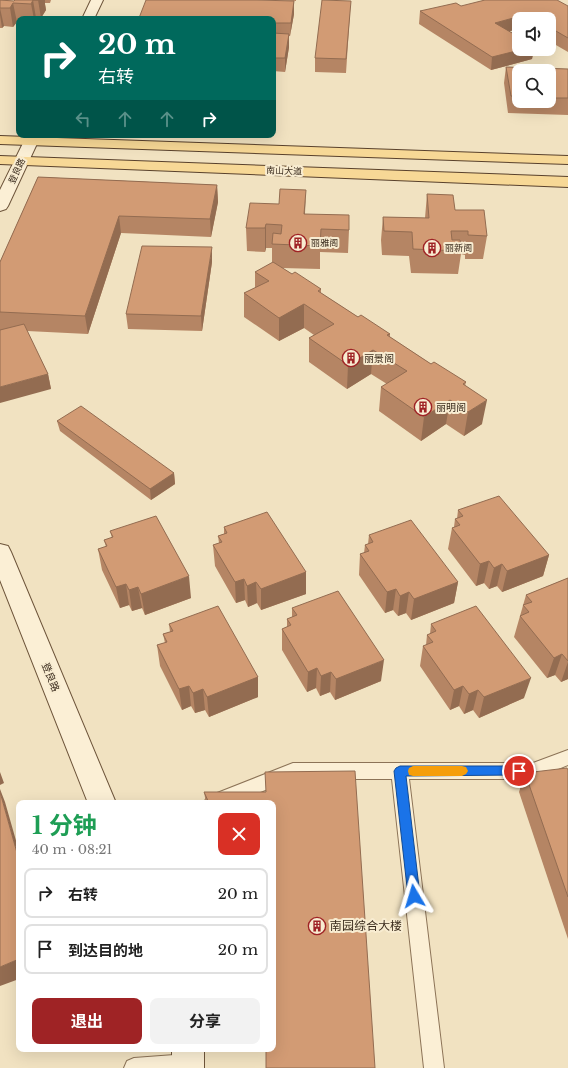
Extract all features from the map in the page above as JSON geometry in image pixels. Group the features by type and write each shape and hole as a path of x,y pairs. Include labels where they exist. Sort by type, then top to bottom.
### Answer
{"main road":[{"path":"89,16 97,0"},
{"path":"0,140 32,138 568,160"},
{"name":"登良路","path":"0,206 32,138"},
{"name":"南山大道","path":"0,160 568,182"},
{"name":"登良路","path":"0,552 101,800"}],"lane":[{"path":"220,800 293,771 534,770 568,757"},
{"path":"400,771 434,1068"},
{"path":"134,1068 188,1060"}],"building":[{"path":"0,0 33,0 31,4 13,3 10,8 0,8"},
{"path":"146,0 294,1 291,23 276,23 276,16 140,16"},
{"path":"322,0 351,1 346,59 315,58"},
{"path":"485,0 557,0 568,6 568,38 556,31 556,12 512,12 512,18 495,23 512,33 512,52 492,57 420,11 456,3 461,6"},
{"path":"276,33 289,34 285,58 276,58"},
{"path":"506,67 512,67 511,96"},
{"path":"556,69 568,69 568,98 556,98"},
{"path":"38,177 217,185 210,219 119,216 85,316 0,312 0,262"},
{"path":"280,189 306,190 304,214 349,215 349,230 321,229 320,246 272,244 273,233 281,234 282,225 266,224 265,228 246,228 250,203 279,204"},
{"path":"427,194 453,195 455,210 484,210 487,236 468,235 468,231 451,231 452,240 460,240 461,251 413,249 412,232 384,231 383,217 429,218"},
{"path":"142,246 212,247 201,316 126,314"},
{"path":"273,262 292,274 295,272 321,289 318,291 358,317 361,315 390,334 387,335 431,364 434,362 466,382 463,384 487,400 468,412 450,400 424,417 381,387 407,371 373,350 348,365 309,338 334,324 304,304 279,318 244,293 269,281 255,272"},
{"path":"24,324 48,374 0,387 0,330"},
{"path":"81,406 174,473 150,489 57,421"},
{"path":"499,496 549,555 507,571 502,564 494,568 489,561 480,564 452,528 460,525 455,519 463,516 458,510"},
{"path":"267,512 306,572 261,589 256,582 247,586 244,579 235,582 213,545 222,542 218,536 227,533 224,527"},
{"path":"156,516 189,576 141,594 138,587 129,590 126,584 116,587 98,549 107,546 104,540 113,537 110,531"},
{"path":"411,520 458,582 414,599 409,592 400,596 396,589 387,592 360,554 369,551 365,545 373,542 369,535"},
{"path":"568,578 568,661 562,654 554,658 520,616 529,612 523,605 532,602 526,595"},
{"path":"338,591 384,660 336,679 331,672 321,676 317,668 308,672 282,629 291,625 287,619 297,615 292,608"},
{"path":"218,606 258,677 207,697 203,689 193,693 189,686 179,689 157,645 167,642 163,634 173,631 169,624"},
{"path":"476,606 531,678 484,697 478,690 469,694 463,686 454,690 423,646 433,642 427,635 436,631 431,624"},
{"path":"567,768 568,770 568,897 525,773"},
{"name":"南园综合大楼","path":"355,771 375,1068 266,1068 266,1052 276,1052 276,800 208,800 204,792 266,792 265,772"},
{"path":"0,792 16,849 16,960 0,967"}],"slow traffic":[{"path":"413,771 462,771"}],"place":[{"name":"丽雅阁","path":"298,243"},
{"name":"丽新阁","path":"432,248"},
{"name":"丽景阁","path":"351,358"},
{"name":"丽明阁","path":"423,407"},
{"name":"南园综合大楼","path":"317,926"}],"route":[{"path":"414,896 400,771 519,771"}]}
